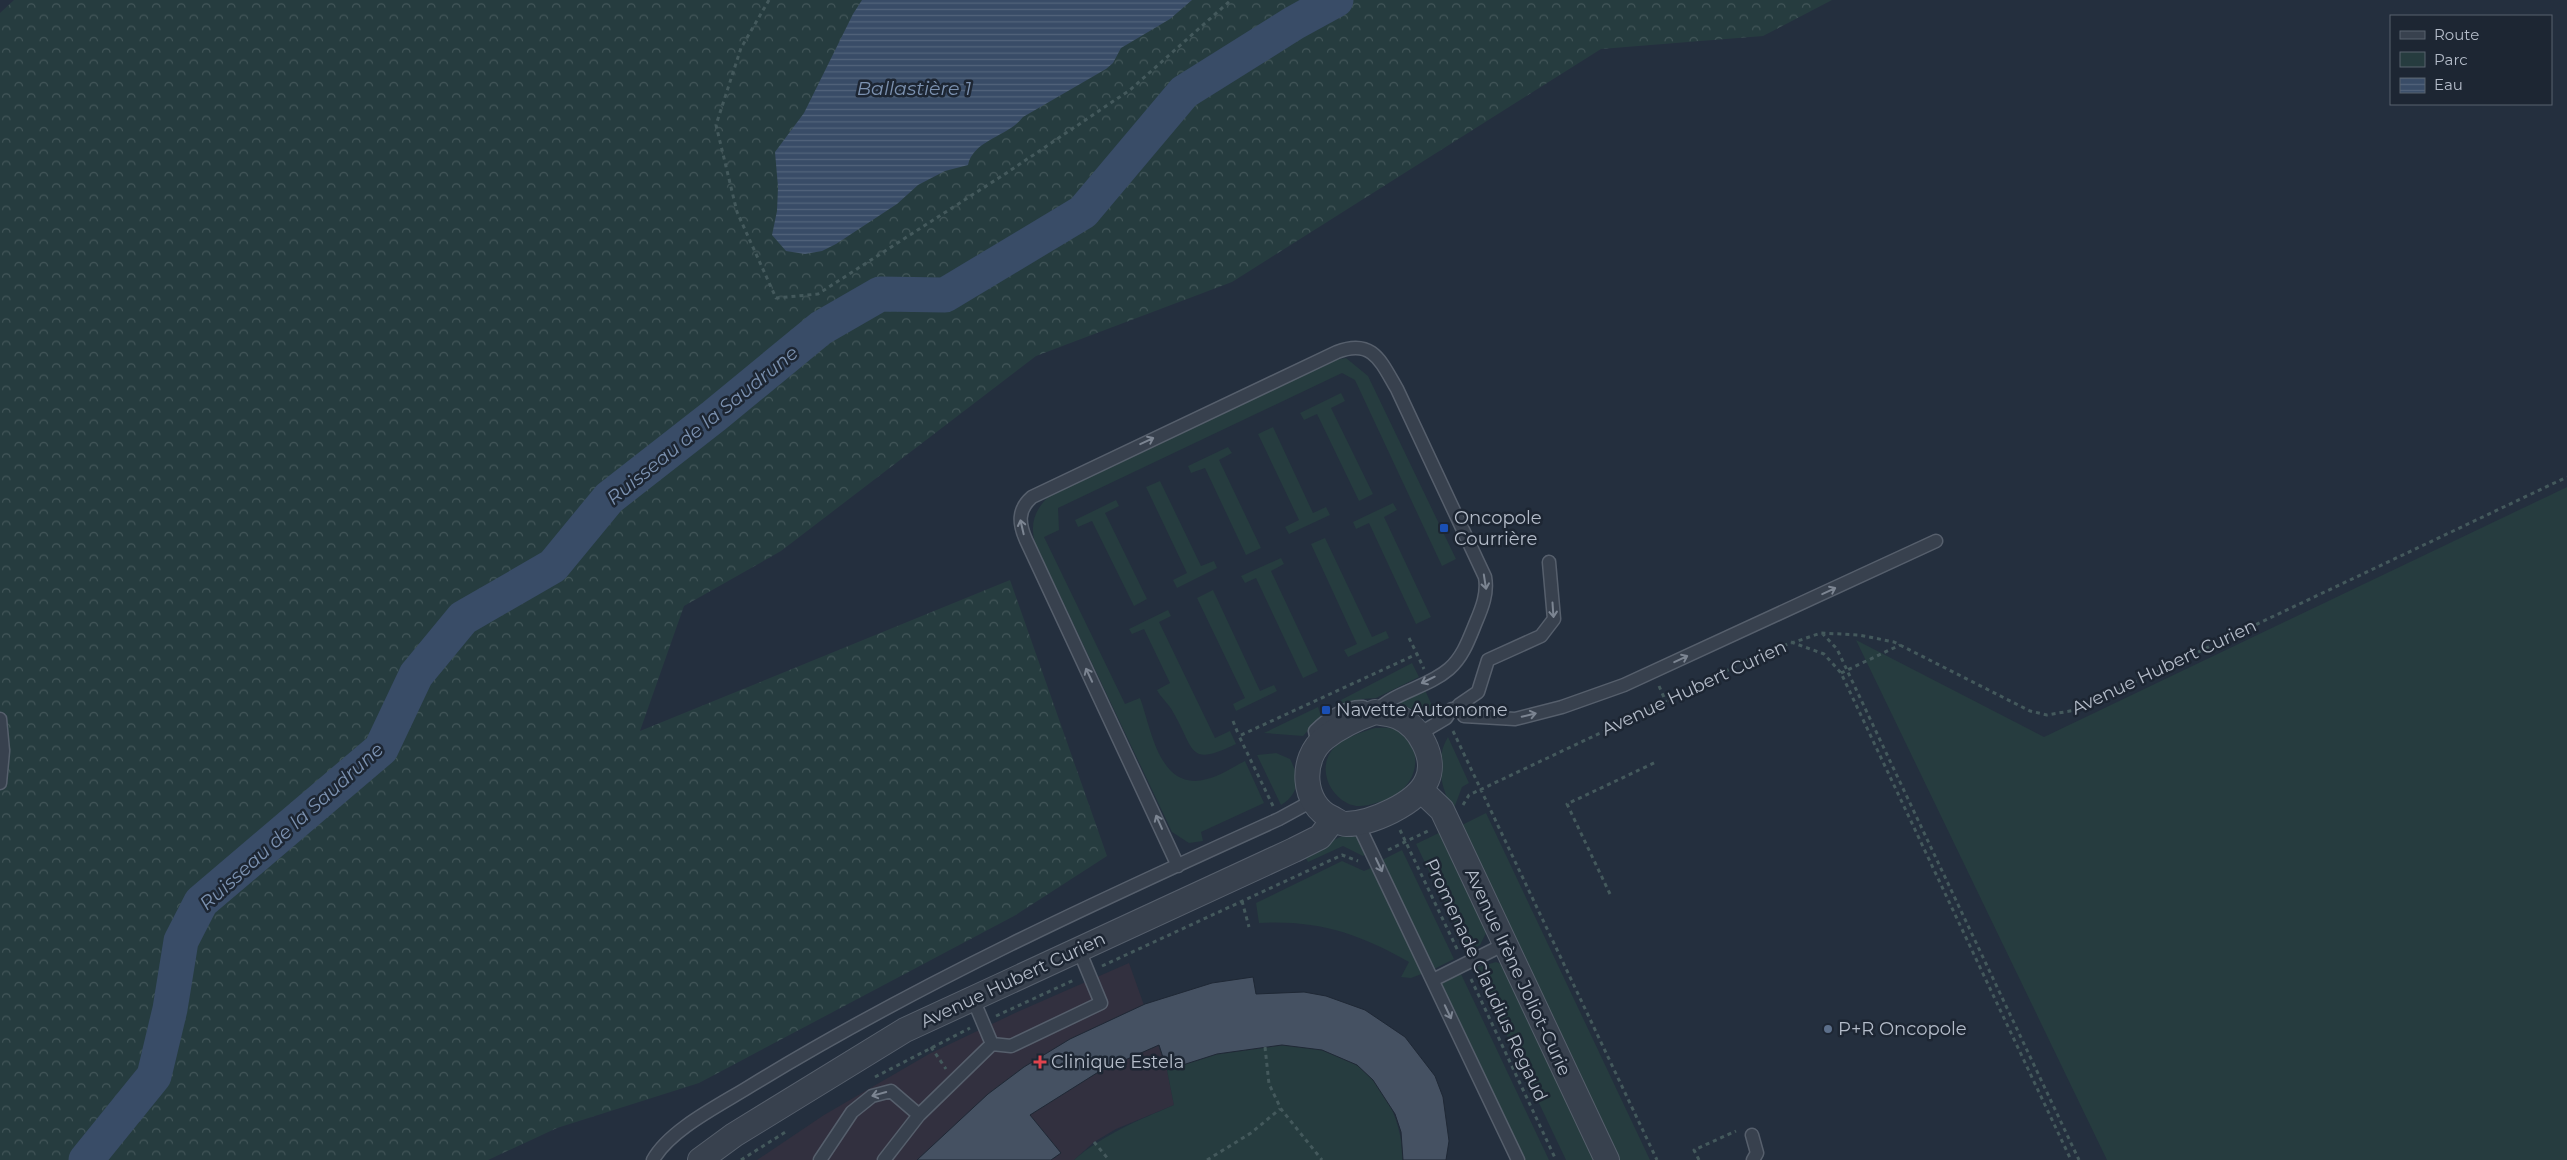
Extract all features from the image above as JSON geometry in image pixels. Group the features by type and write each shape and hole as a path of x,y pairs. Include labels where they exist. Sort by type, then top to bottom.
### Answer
{"street":[{"path":"1372,713 1398,717 1419,734 1429,754 1428,779 1421,790 1391,812 1345,821 1323,814 1312,801 1306,781 1318,745 1324,738 1372,713"},
{"name":"Avenue Irène Joliot-Curie","path":"1421,790 1442,810 1608,1160"},
{"name":"Avenue Hubert Curien","path":"700,1160 734,1135 905,1030 1320,837 1345,821"}],"lane":[{"path":"1178,866 1026,540 1020,517 1025,503 1032,497 1337,352 1359,347 1371,351 1381,362 1397,389 1485,577 1487,586 1478,618 1464,649 1450,668 1386,701 1372,713"},
{"path":"1455,713 1515,719 1562,707 1624,685 1936,542"},
{"path":"1419,734 1455,713 1478,692 1488,660 1541,636 1554,618 1549,562"},
{"path":"0,720 3,751 0,783"},
{"path":"653,1160 671,1138 705,1114 822,1042 995,952 1299,810 1312,801"},
{"path":"1345,821 1375,856 1518,1160"},
{"path":"1433,980 1505,944"},
{"path":"992,1044 1011,1046 1101,1003 1079,950"},
{"path":"973,999 992,1044"},
{"path":"884,1160 919,1115 955,1079 982,1056 992,1044"},
{"path":"820,1160 852,1112 872,1096 891,1091 919,1115"},
{"path":"1752,1135 1757,1153 1753,1160"}],"path":[{"path":"769,0 741,48 716,125 737,212 776,298 818,294 1008,172 1130,90 1231,0"},
{"name":"Avenue Hubert Curien","path":"1656,1160 1481,789 1666,702 1759,654 1821,633 1859,635 1900,645 2030,711 2047,715 2076,710 2567,477"},
{"path":"1821,633 1837,649 2079,1160"},
{"path":"1409,638 1417,654"},
{"path":"1790,642 1824,654 1841,673 2071,1160"},
{"path":"1841,673 1900,645"},
{"path":"1232,721 1239,736"},
{"path":"1610,894 1567,804 1656,762"},
{"name":"Promenade Claudius Regaud","path":"1391,812 1556,1160"},
{"name":"Avenue Hubert Curien","path":"871,1079 982,1023 1342,855 1362,863 1375,856"},
{"path":"1242,901 1249,927"},
{"path":"932,1047 939,1062 955,1079"},
{"path":"1265,1047 1270,1084 1280,1109 1322,1160"},
{"path":"1207,1160 1251,1132 1280,1109"},
{"path":"741,1160 791,1128"},
{"path":"1699,1160 1694,1150 1736,1131"},
{"path":"1094,1142 1109,1160"}],"shaded area":[{"name":"Clinique Estela","path":"1129,963 1167,1070 1174,1105 1116,1129 1094,1142 1074,1160 757,1160 824,1115 929,1054 1015,1013"}],"green space":[{"path":"14,0 1832,0 1763,36 1601,49 1232,282 1036,356 781,551 684,606 640,731 1010,580 1107,856 1014,916 699,1083 557,1128 488,1160 0,1160 0,13"},
{"path":"1346,358 1368,376 1456,559 1442,566 1355,380 1342,373 1058,508 1059,530 1044,537 1125,704 1140,698 1153,740 1168,767 1178,776 1191,781 1212,778 1245,761 1264,803 1201,832 1203,841 1189,843 1172,832 1035,543 1034,518 1039,507 1048,497 1335,360"},
{"path":"1341,393 1345,401 1331,408 1373,494 1359,501 1317,414 1304,420 1300,413"},
{"path":"1273,427 1313,513 1326,507 1330,515 1289,534 1285,527 1299,520 1258,434"},
{"path":"1228,447 1232,453 1219,460 1261,548 1246,555 1205,468 1191,473 1188,466"},
{"path":"1160,481 1201,566 1214,561 1217,568 1177,588 1173,580 1187,573 1146,487"},
{"path":"2567,487 2567,1160 2107,1160 1856,640 2044,737"},
{"path":"1116,500 1119,506 1105,513 1147,599 1134,606 1092,521 1078,527 1075,520"},
{"path":"1393,503 1397,510 1384,517 1431,617 1416,624 1369,523 1356,529 1353,522"},
{"path":"1325,538 1372,637 1386,631 1389,638 1348,657 1344,650 1357,644 1311,544"},
{"path":"1281,558 1284,564 1271,571 1318,671 1303,678 1256,578 1245,583 1241,576"},
{"path":"1213,590 1260,691 1274,685 1277,691 1236,711 1233,704 1245,698 1197,598"},
{"path":"1168,610 1171,616 1159,622 1215,738 1230,731 1236,744 1220,751 1200,754 1194,751 1171,709 1157,690 1170,683 1144,629 1132,634 1129,629"},
{"path":"1412,663 1419,677 1376,698 1362,699 1344,705 1341,700"},
{"path":"1425,690 1434,710 1424,712 1397,703"},
{"path":"1318,707 1321,716 1303,736 1264,733"},
{"path":"1375,728 1394,729 1402,733 1409,740 1415,756 1413,773 1403,789 1390,798 1365,806 1350,805 1340,798 1329,785 1326,777 1327,761 1330,753 1344,740"},
{"path":"1448,737 1469,783 1462,787 1453,811 1442,784 1440,764 1441,755"},
{"path":"1276,753 1290,759 1297,779 1292,795 1281,805 1257,755"},
{"path":"1486,813 1650,1160 1618,1160 1460,826"},
{"path":"1443,831 1487,931 1480,945 1468,952 1416,844"},
{"path":"1346,834 1357,838 1367,853 1363,856 1343,846 1308,862 1304,855"},
{"path":"1402,850 1454,959 1434,969 1382,860"},
{"path":"1342,861 1364,871 1373,867 1424,973 1411,978 1401,977 1409,962 1372,943 1337,930 1300,924 1259,923 1256,903"},
{"path":"1496,962 1507,966 1598,1160 1566,1160 1475,968"},
{"path":"1461,974 1549,1160 1525,1160 1441,984"},
{"path":"1282,1045 1311,1048 1339,1055 1366,1073 1386,1098 1393,1112 1402,1144 1403,1160 1074,1160 1109,1135 1174,1105 1167,1070 1217,1054"}],"water":[{"name":"Ballastière 1","path":"862,0 1192,0 1170,19 1121,48 1113,63 1106,69 1023,117 1017,124 977,149 971,156 968,165 945,171 918,185 897,204 836,244 822,251 805,254 786,251 772,235 777,211 778,187 775,152 804,113 853,14"}],"building":[{"path":"1253,977 1256,994 1304,992 1326,996 1365,1010 1405,1037 1435,1076 1443,1097 1449,1141 1446,1160 1403,1160 1401,1132 1395,1114 1373,1080 1357,1065 1322,1050 1282,1045 1217,1054 1167,1070 1159,1045 1100,1071 1030,1115 1061,1153 1051,1160 917,1160 988,1094 1024,1067 1070,1039 1145,1004 1212,983"}],"waterway":[{"name":"Ruisseau de la Saudrune","path":"86,1160 154,1076 170,1009 181,941 201,902 381,749 416,675 463,618 553,566 609,498 714,416 821,328 880,294 945,295 1083,212 1184,92 1294,23 1336,0"}],"place":[{"name":"Oncopole Courrière","path":"1444,528"},
{"name":"Navette Autonome","path":"1326,710"},
{"name":"P+R Oncopole","path":"1828,1029"},
{"name":"Clinique Estela","path":"1040,1062"}]}
